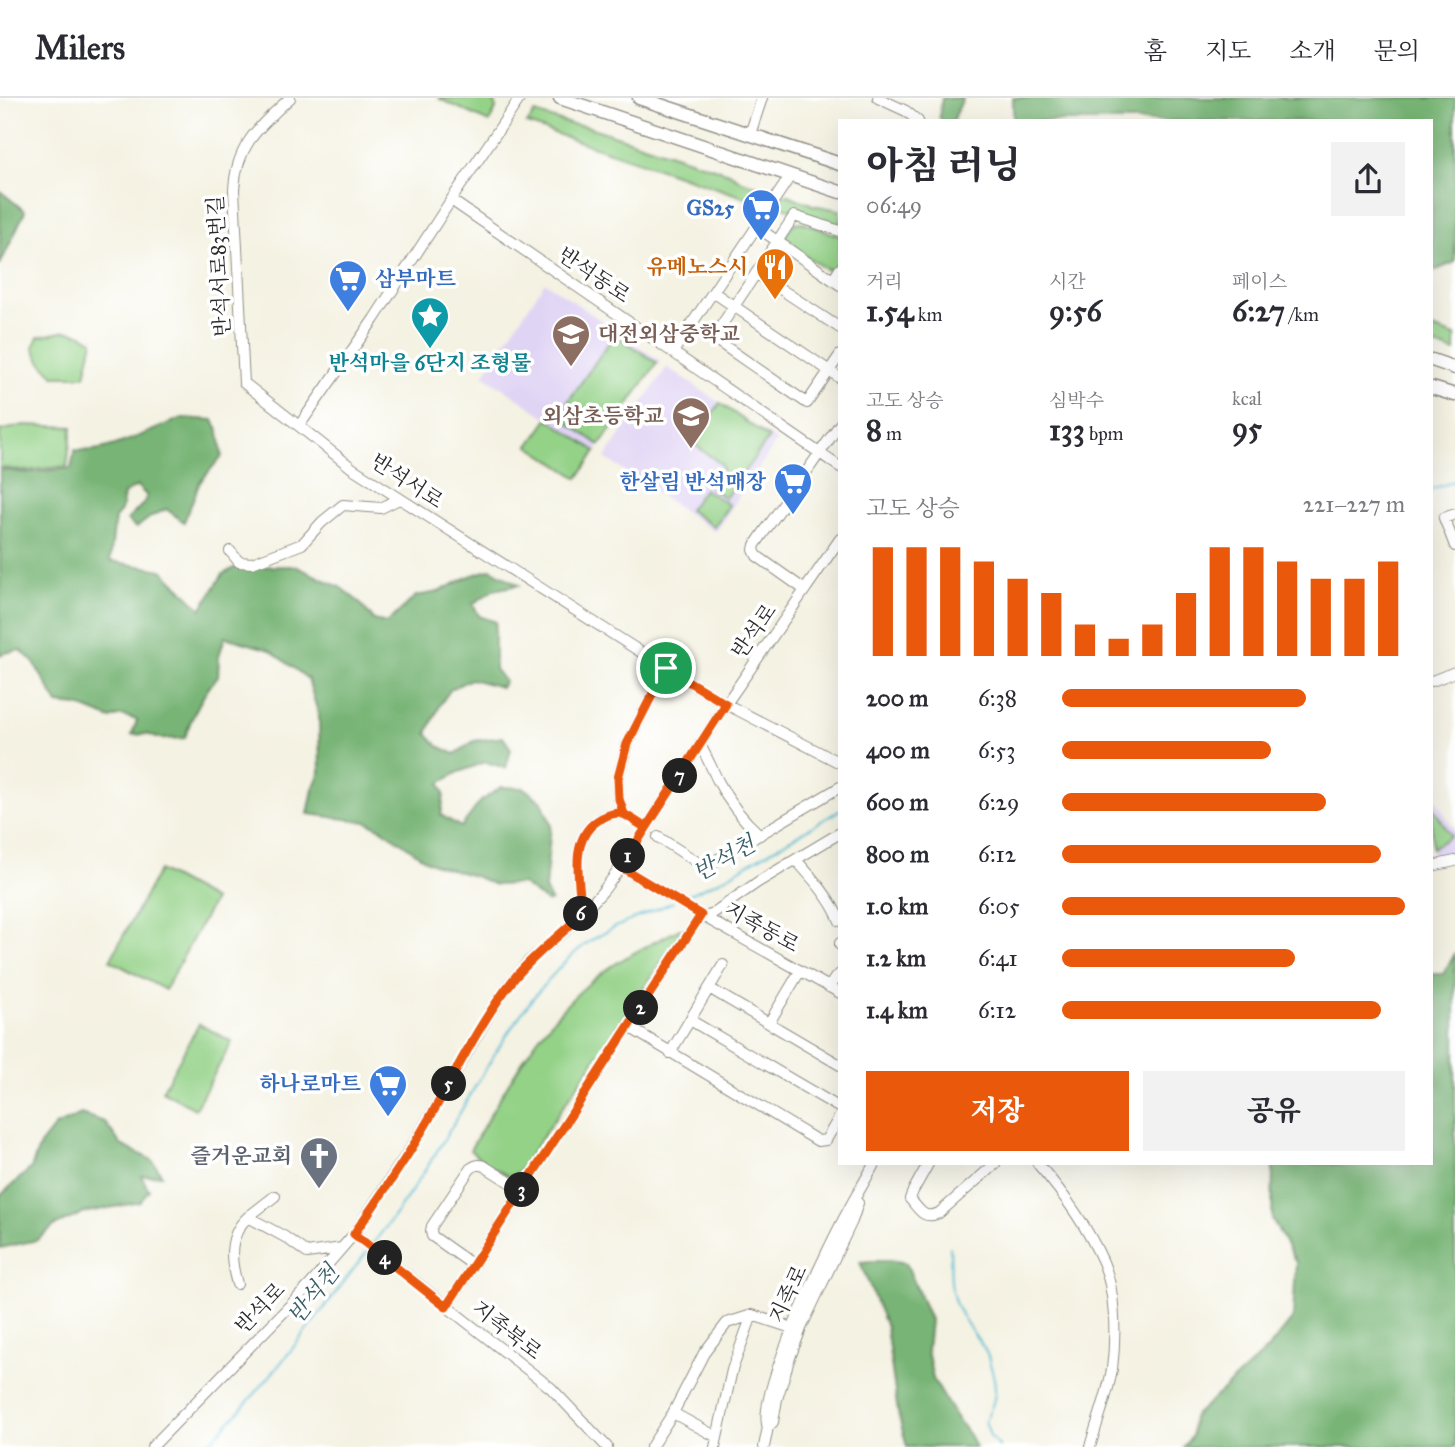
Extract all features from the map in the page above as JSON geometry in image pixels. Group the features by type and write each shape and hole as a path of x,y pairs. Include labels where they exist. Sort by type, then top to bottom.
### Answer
{"main road":[{"path":"560,98 838,191"},
{"path":"639,98 838,163"},
{"path":"1433,360 1455,368"},
{"path":"1433,388 1455,395"}],"street":[{"name":"반석서로83번길","path":"290,98 248,141 234,172 234,190 244,383 299,426"},
{"path":"299,426 374,319 520,98"},
{"path":"750,134 762,98"},
{"path":"878,98 906,111 916,119"},
{"path":"673,352 791,175"},
{"name":"반석동로","path":"451,200 838,466"},
{"path":"838,230 794,216 713,338 807,403 838,358"},
{"path":"757,227 836,282"},
{"path":"756,273 838,327"},
{"path":"713,292 838,377"},
{"name":"반석서로","path":"299,426 352,468 399,499 666,668 726,704 838,762"},
{"path":"805,590 757,556 755,545 838,427"},
{"path":"230,551 239,562 251,564 302,544 322,522 343,505 381,508 399,499"},
{"path":"1455,514 1444,518 1455,545"},
{"name":"반석로","path":"152,1447 310,1285 354,1234 418,1137 491,1011 529,961 582,914 621,867 726,704 838,542"},
{"path":"624,814 619,799 618,778 627,744 666,668"},
{"path":"1433,681 1455,672"},
{"path":"700,745 730,800 746,822 760,835"},
{"path":"658,837 705,867 838,788"},
{"path":"582,914 579,850 583,834 611,813 624,814 646,828"},
{"path":"704,917 758,881 838,834"},
{"path":"796,860 832,903 838,916"},
{"path":"1433,866 1455,861"},
{"name":"지족동로","path":"621,867 838,992"},
{"name":"지족북로","path":"607,1447 551,1388 446,1307 704,917"},
{"path":"670,1052 723,965"},
{"path":"769,1023 800,971"},
{"path":"830,987 838,976"},
{"path":"709,988 838,1064"},
{"path":"690,1020 838,1107"},
{"path":"629,1027 818,1141 826,1140 838,1119"},
{"name":"지족로","path":"768,1427 765,1421 769,1398 792,1328 847,1212 873,1165"},
{"path":"927,1165 910,1199 925,1215 932,1216 939,1213 994,1165"},
{"path":"1039,1165 1083,1223 1104,1264 1111,1290 1114,1343 1111,1371 1090,1447"},
{"path":"473,1265 432,1236 432,1226 474,1166 484,1166 522,1190"},
{"name":"지족로","path":"764,1447 789,1360 802,1326 852,1221 864,1183"},
{"path":"237,1284 232,1265 233,1242 243,1222 275,1196"},
{"path":"248,1217 285,1237 307,1253 342,1248"},
{"path":"354,1234 446,1307"},
{"path":"673,1413 716,1442 732,1370 752,1315"},
{"path":"651,1447 673,1413 704,1353 727,1323 752,1315 792,1328"}],"shaded area":[{"name":"대전외삼중학교","path":"545,282 660,361 596,451 483,375"},
{"name":"외삼초등학교","path":"667,367 777,441 715,532 605,458"},
{"path":"1433,794 1455,831 1455,852 1433,859"}],"green space":[{"path":"438,98 494,98 496,109 489,122"},
{"path":"942,98 963,98 954,119 939,117"},
{"path":"1013,98 1455,98 1455,262 1433,272 1433,119 1013,119"},
{"path":"535,113 586,126 729,173 742,181 769,190 770,195 764,204 527,124"},
{"path":"0,191 25,211 0,265"},
{"path":"788,195 813,205 838,210 838,225 777,205 783,196"},
{"path":"801,222 838,235 838,262 833,269 827,270 786,243 785,237 794,223"},
{"path":"1433,328 1455,336 1455,352 1433,344"},
{"path":"65,331 80,334 93,341 85,376 54,376 40,361 33,347 38,337"},
{"path":"615,334 657,363 600,445 558,416"},
{"path":"720,403 769,438 725,498 711,488 723,471 721,464 694,442"},
{"path":"183,418 213,420 219,432 222,456 200,482 184,522 166,509 136,528 127,520 147,496 137,486 124,494 121,511 115,518 110,561 162,570 201,609 223,574 236,567 295,566 340,587 359,602 374,620 387,623 416,596 438,592 491,569 519,585 493,590 473,604 479,616 496,622 495,669 505,682 501,687 471,679 451,689 427,733 438,746 455,754 474,741 503,737 511,749 506,768 486,762 459,772 440,783 444,794 441,815 461,827 481,801 501,787 524,788 542,802 551,824 545,889 551,901 547,902 522,884 495,885 436,865 367,822 308,814 320,772 319,716 308,679 270,650 225,637 219,656 218,677 198,706 185,738 163,739 146,734 132,735 137,720 121,715 111,719 79,706 58,704 34,663 21,650 0,656 0,469 25,473 71,468 75,450 87,451 114,445"},
{"path":"548,419 596,451 578,478 529,446"},
{"path":"24,425 72,427 67,466 23,471 0,467 0,431"},
{"path":"704,489 729,505 714,527 689,510"},
{"path":"1433,808 1451,836 1433,847"},
{"path":"159,870 214,900 165,990 110,960"},
{"path":"680,929 683,930 518,1173 508,1176 470,1150 514,1074 565,1006 609,968"},
{"path":"1455,954 1455,1447 1183,1447 1192,1436 1193,1417 1268,1349 1293,1318 1296,1262 1272,1219 1273,1165 1433,1165 1433,974 1443,974"},
{"path":"199,1024 232,1042 195,1109 162,1091"},
{"path":"81,1114 105,1122 121,1145 152,1160 162,1175 141,1176 149,1190 140,1202 83,1213 54,1226 37,1240 0,1248 0,1196 31,1168 40,1145 55,1126"},
{"path":"889,1260 906,1263 930,1320 927,1350 933,1379 976,1447 907,1447 898,1413 886,1327 860,1262"}],"waterway":[{"name":"반석천","path":"1433,489 1455,481"},
{"name":"반석천","path":"681,898 721,880 838,811"},
{"name":"반석천","path":"372,1245 428,1166 504,1039 556,971 597,937 673,902"},
{"path":"950,1247 951,1282 955,1302 985,1350 993,1372 995,1393 985,1421 990,1436 1000,1447"},
{"name":"반석천","path":"204,1447 270,1376 369,1249"}],"place":[{"name":"GS25","path":"761,242"},
{"name":"유메노스시","path":"775,301"},
{"name":"삼부마트","path":"348,313"},
{"name":"반석마을 6단지 조형물","path":"430,350"},
{"name":"대전외삼중학교","path":"571,368"},
{"name":"외삼초등학교","path":"691,450"},
{"name":"한살림 반석매장","path":"793,516"},
{"name":"하나로마트","path":"388,1118"},
{"name":"즐거운교회","path":"319,1190"}],"route":[{"path":"666,668 627,744 618,778 619,799 624,814 646,828 621,867 701,915 446,1307 354,1234 418,1137 491,1011 529,961 582,914 579,850 583,834 611,813 624,814 646,828 726,704 666,668"}]}
